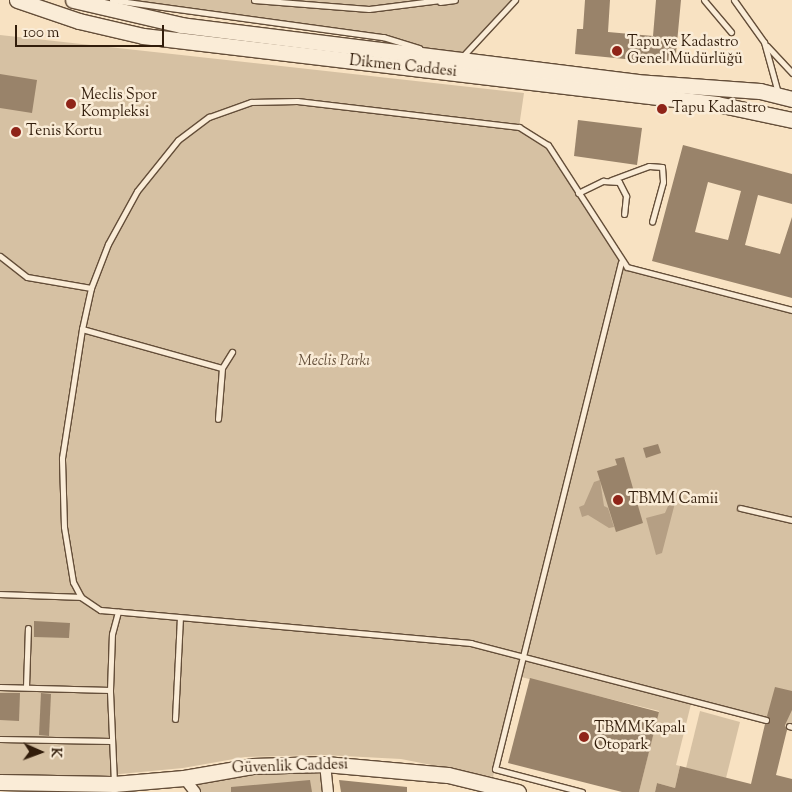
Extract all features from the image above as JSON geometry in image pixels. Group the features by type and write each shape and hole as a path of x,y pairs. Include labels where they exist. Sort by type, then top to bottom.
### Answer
{"main road":[{"name":"Dikmen Caddesi","path":"17,0 79,21 198,44 755,110 792,120"},
{"name":"Dikmen Caddesi","path":"73,0 181,25 636,82 760,91 786,97"},
{"path":"755,110 760,91"},
{"path":"773,115 786,97"},
{"name":"Güvenlik Caddesi","path":"0,782 114,784 184,778 252,766 325,764 448,774 518,792"}],"street":[{"path":"325,764 328,792"},
{"path":"184,778 195,792"}],"lane":[{"path":"112,0 383,37 459,60 515,0"},
{"path":"254,0 369,8 455,0"},
{"path":"704,0 731,32"},
{"path":"734,0 764,42 792,73"},
{"path":"764,42 786,97"},
{"path":"766,720 521,654 426,637 100,610 81,597 73,582 62,494 65,428 91,288 122,218 166,153 209,117 251,102 297,101 519,127 548,145 621,262 634,270 792,310"},
{"path":"578,193 649,166 662,167 663,182 652,222"},
{"path":"611,180 625,188 624,214"},
{"path":"0,256 27,277 91,288"},
{"path":"582,792 495,769 521,654 621,262"},
{"path":"82,329 222,368"},
{"path":"218,419 222,368 232,352"},
{"path":"740,508 792,520"},
{"path":"0,594 81,597"},
{"path":"114,784 110,690 112,634 118,612"},
{"path":"175,719 180,618"},
{"path":"26,688 28,628"},
{"path":"0,687 110,690"},
{"path":"0,739 112,741"}],"green space":[{"path":"112,0 515,0 459,61 383,37"},
{"name":"Meclis Parkı","path":"0,35 524,93 519,127 548,145 627,267 792,310 792,727 692,700 676,765 680,766 675,788 657,783 655,792 639,792 659,711 517,676 493,777 401,759 325,755 245,757 183,768 99,776 0,775"},
{"path":"700,711 740,722 726,778 686,768"},
{"path":"325,764 328,792 195,792 184,778"}],"shaded area":[{"path":"600,480 604,506 608,508 614,527 609,528 588,515 582,517 579,507 584,505 594,482"},
{"path":"675,503 662,553 656,555 646,518 665,513 668,506"}],"building":[{"path":"585,0 610,0 608,32 653,36 656,0 681,0 675,64 575,54 577,29 583,29"},
{"path":"0,74 37,80 32,113 0,108"},
{"path":"578,120 642,128 637,165 574,156"},
{"path":"683,145 792,174 792,204 758,195 745,245 780,254 792,217 792,298 652,261","holes":["708,182 741,191 728,240 695,232"]},
{"path":"658,444 661,453 646,458 643,448"},
{"path":"624,457 643,523 616,532 597,471 617,465 615,459"},
{"path":"34,621 70,623 69,638 34,637"},
{"name":"TBMM Kapalı Otopark","path":"530,678 659,712 639,792 622,792 508,763"},
{"path":"775,687 792,691 792,710 785,725 787,730 776,775 792,779 792,792 655,792 657,783 675,788 680,766 751,784 765,724 770,721 767,716"},
{"path":"0,693 20,693 19,721 0,720"},
{"path":"41,693 51,694 49,736 39,735"},
{"path":"310,780 312,792 231,792 231,787"},
{"path":"339,780 407,787 407,792 341,792"}],"place":[{"name":"Tapu ve Kadastro Genel Müdürlüğü","path":"617,51"},
{"name":"Meclis Spor Kompleksi","path":"71,104"},
{"name":"Tapu Kadastro","path":"662,109"},
{"name":"Tenis Kortu","path":"16,132"},
{"name":"TBMM Camii","path":"618,500"},
{"name":"TBMM Kapalı Otopark","path":"584,737"}]}
